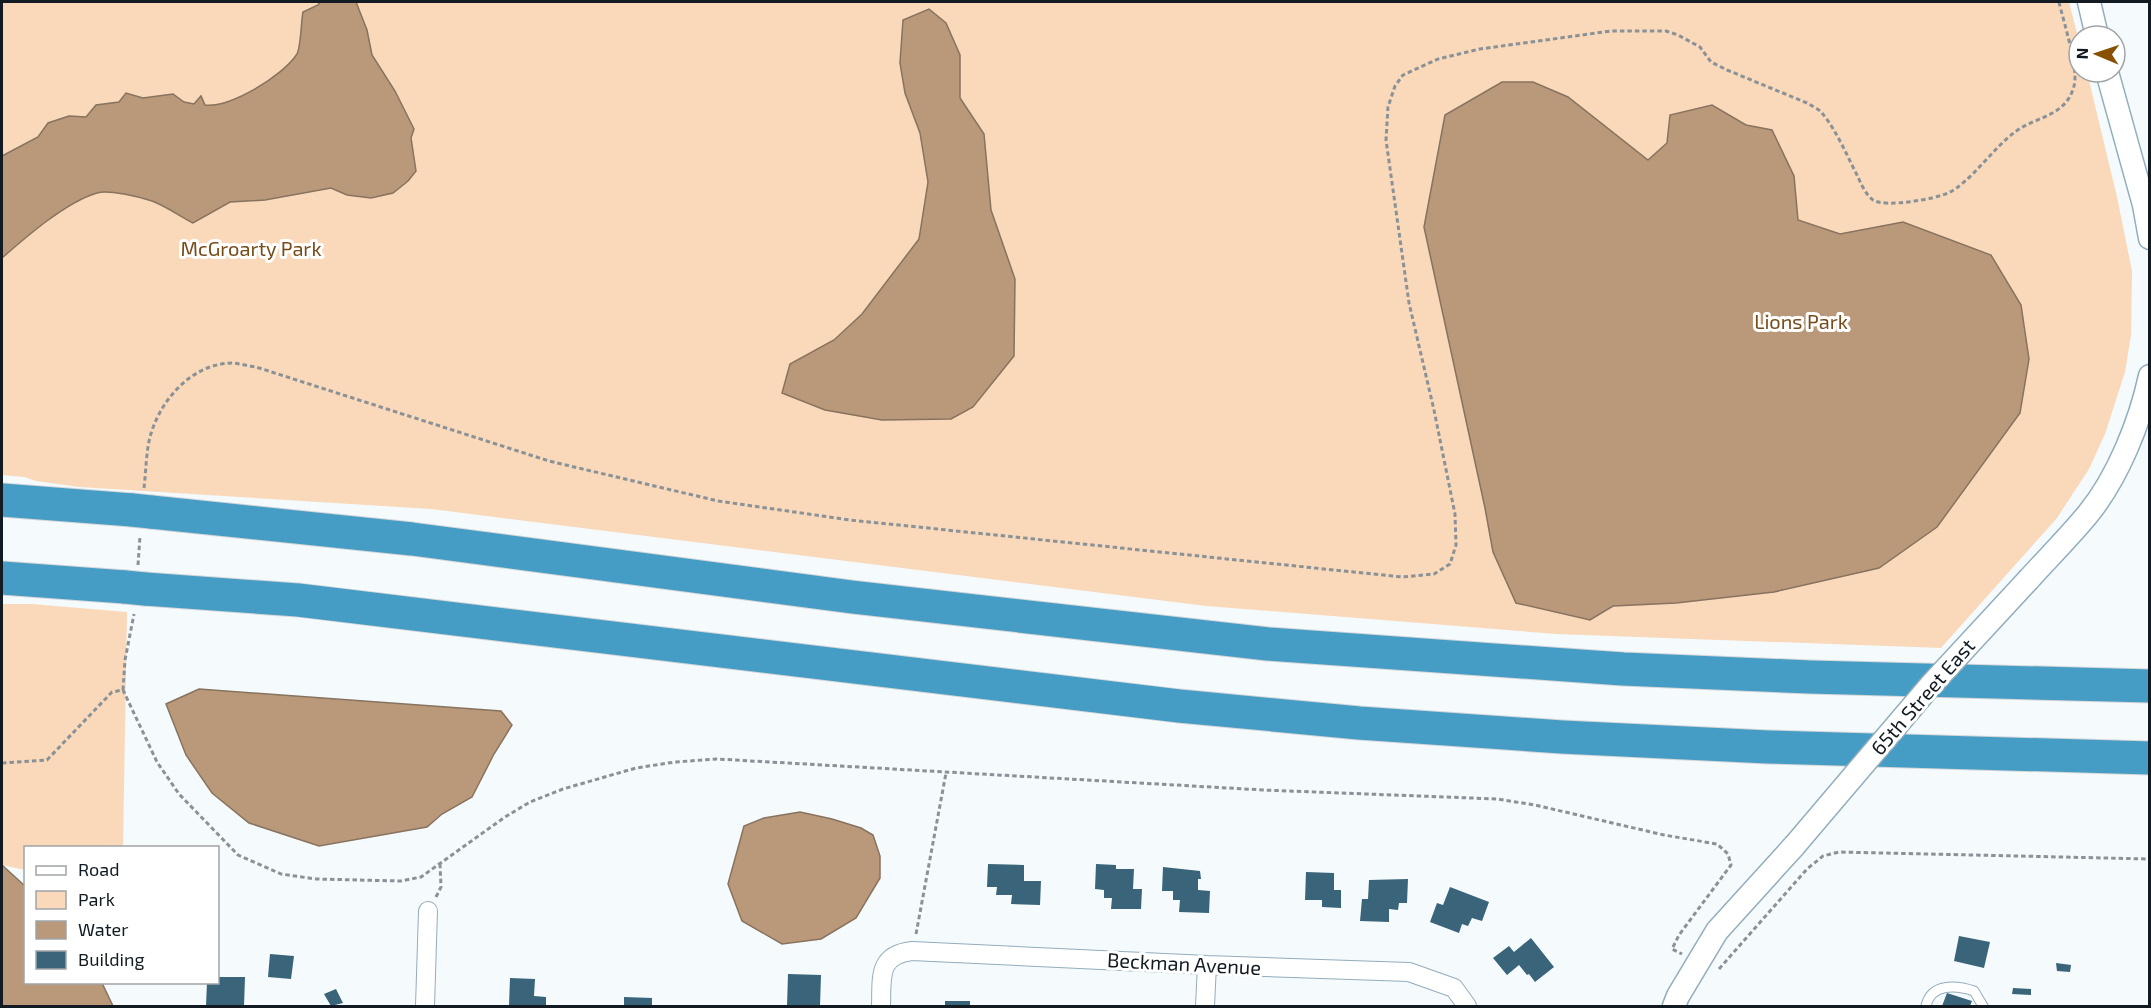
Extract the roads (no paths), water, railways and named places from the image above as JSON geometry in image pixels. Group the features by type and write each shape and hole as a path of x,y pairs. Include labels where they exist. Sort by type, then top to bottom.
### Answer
{"highway":[{"path":"2,500 142,511 412,539 852,597 1268,644 1623,669 1810,677 2150,686"},
{"path":"5,579 135,591 298,600 1179,706 1359,723 1562,737 1768,747 2150,758"}],"street":[{"path":"2088,2 2094,24"},
{"path":"2110,84 2144,205 2150,238"},
{"name":"65th Street East","path":"1674,1006 1717,931 1795,845 1930,686 2089,512 2118,466 2144,404 2150,376"},
{"path":"425,1006 428,911"},
{"name":"Beckman Avenue","path":"881,1006 884,967 891,957 901,952 912,951 1408,972 1454,988 1467,1006"},
{"path":"1205,1006 1207,965"}],"lane":[{"path":"1926,1006 1927,1001 1937,990 1947,986 1974,991 1983,1006"}],"water":[{"path":"320,2 356,2 367,30 372,55 395,91 414,129 411,138 416,171 408,181 393,193 371,198 347,195 331,188 265,200 230,202 193,223 152,201 124,194 102,192 72,204 34,231 2,258 2,156 38,137 48,123 69,116 86,117 96,105 119,102 126,93 143,98 173,94 184,102 194,104 201,96 205,105 216,105 241,96 268,81 290,63 297,54 303,12"},
{"path":"929,9 946,23 960,55 960,98 984,134 991,210 1015,279 1014,356 973,407 951,419 882,420 825,410 782,393 790,364 834,340 862,314 919,239 928,182 920,133 905,93 900,63 903,20"},
{"path":"1502,82 1533,82 1568,97 1648,160 1667,143 1670,115 1712,105 1746,125 1772,130 1794,176 1798,220 1840,234 1903,222 1991,255 2021,305 2029,359 2020,413 1937,527 1879,568 1774,592 1676,603 1613,606 1590,620 1516,603 1493,552 1424,227 1445,115"},
{"path":"199,689 501,711 512,725 472,797 442,814 427,827 319,846 249,823 212,793 186,755 166,704"},
{"path":"800,812 861,828 873,835 880,856 880,878 856,918 821,939 782,944 742,921 728,884 744,826 764,818"},
{"path":"2,865 24,885 24,984 102,984 113,1006 2,1006"}],"park label":[{"name":"McGroarty Park","path":"251,249"},
{"name":"Lions Park","path":"1801,322"}]}
